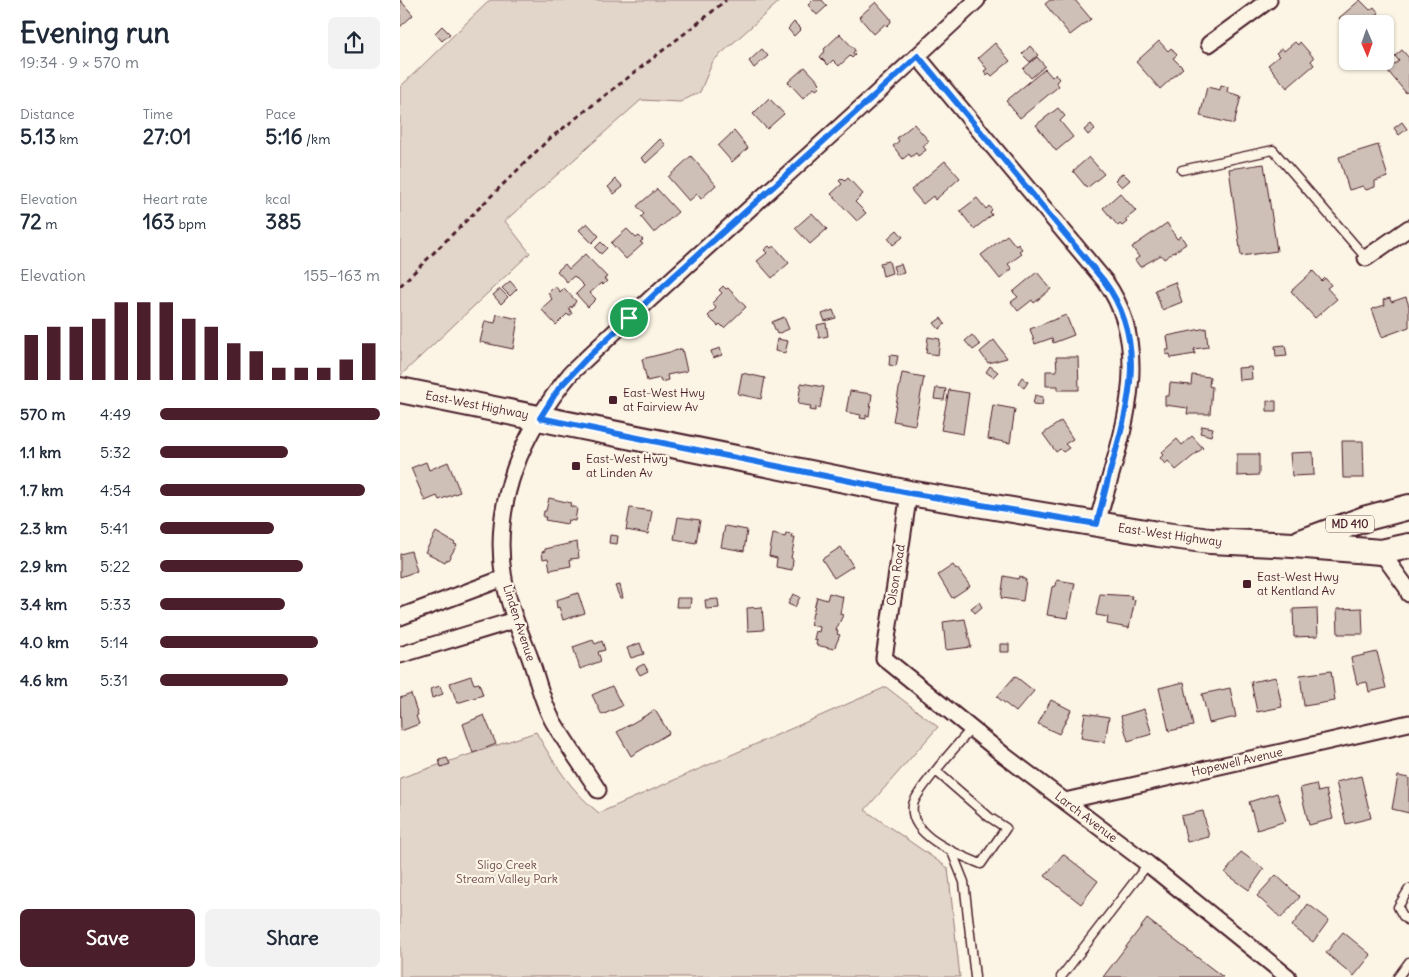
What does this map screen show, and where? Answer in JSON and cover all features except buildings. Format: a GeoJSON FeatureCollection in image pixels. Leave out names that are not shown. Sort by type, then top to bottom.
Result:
{"type":"FeatureCollection","features":[{"type":"Feature","properties":{"kind":"main road","name":"East-West Highway"},"geometry":{"type":"LineString","coordinates":[[400,390],[909,493],[1210,542],[1293,545],[1381,552],[1409,546]]}},
{"type":"Feature","properties":{"kind":"main road","name":"East-West Highway"},"geometry":{"type":"LineString","coordinates":[[1293,545],[1367,518],[1409,507]]}},
{"type":"Feature","properties":{"kind":"street","name":"Linden Avenue"},"geometry":{"type":"LineString","coordinates":[[598,790],[553,721],[515,620],[504,578],[503,528],[510,482],[524,444],[559,388],[587,358],[977,0]]}},
{"type":"Feature","properties":{"kind":"street"},"geometry":{"type":"LineString","coordinates":[[1209,44],[1270,0]]}},
{"type":"Feature","properties":{"kind":"street"},"geometry":{"type":"LineString","coordinates":[[918,56],[1113,292],[1124,316],[1130,342],[1130,390],[1127,413],[1097,524]]}},
{"type":"Feature","properties":{"kind":"street"},"geometry":{"type":"LineString","coordinates":[[1366,258],[1409,228]]}},
{"type":"Feature","properties":{"kind":"street","name":"Olson Road"},"geometry":{"type":"LineString","coordinates":[[884,658],[909,493]]}},
{"type":"Feature","properties":{"kind":"street"},"geometry":{"type":"LineString","coordinates":[[1381,552],[1407,588],[1409,594]]}},
{"type":"Feature","properties":{"kind":"street"},"geometry":{"type":"LineString","coordinates":[[400,617],[504,578]]}},
{"type":"Feature","properties":{"kind":"street"},"geometry":{"type":"LineString","coordinates":[[400,655],[515,620]]}},
{"type":"Feature","properties":{"kind":"street","name":"Larch Avenue"},"geometry":{"type":"LineString","coordinates":[[884,658],[971,729],[1148,864],[1288,977]]}},
{"type":"Feature","properties":{"kind":"street","name":"Hopewell Avenue"},"geometry":{"type":"LineString","coordinates":[[1065,801],[1409,724]]}},
{"type":"Feature","properties":{"kind":"lane"},"geometry":{"type":"LineString","coordinates":[[1182,170],[1273,150],[1366,258]]}},
{"type":"Feature","properties":{"kind":"lane"},"geometry":{"type":"LineString","coordinates":[[936,771],[989,817],[1006,828],[981,864],[952,852],[927,836],[917,824],[912,812],[913,803],[936,771],[971,729]]}},
{"type":"Feature","properties":{"kind":"lane"},"geometry":{"type":"LineString","coordinates":[[952,852],[964,882],[975,977]]}},
{"type":"Feature","properties":{"kind":"lane"},"geometry":{"type":"LineString","coordinates":[[1061,977],[1148,864]]}},
{"type":"Feature","properties":{"kind":"lane"},"geometry":{"type":"LineString","coordinates":[[1409,890],[1398,907],[1403,916],[1409,921]]}},
{"type":"Feature","properties":{"kind":"lane"},"geometry":{"type":"LineString","coordinates":[[1398,977],[1409,962]]}},
{"type":"Feature","properties":{"kind":"path"},"geometry":{"type":"LineString","coordinates":[[400,286],[548,140],[726,0]]}},
{"type":"Feature","properties":{"kind":"green space"},"geometry":{"type":"Polygon","coordinates":[[[490,0],[781,0],[713,61],[700,92],[680,102],[641,100],[505,221],[530,253],[400,376],[400,87],[490,0]]]}},
{"type":"Feature","properties":{"kind":"green space","name":"Sligo Creek Stream Valley Park"},"geometry":{"type":"Polygon","coordinates":[[[886,687],[938,727],[865,810],[948,868],[960,977],[400,977],[400,778],[536,732],[564,776],[580,796],[599,813],[886,687]]]}},
{"type":"Feature","properties":{"kind":"place","name":"East-West Hwy at Fairview Av"},"geometry":{"type":"Point","coordinates":[613,400]}},
{"type":"Feature","properties":{"kind":"place","name":"East-West Hwy at Linden Av"},"geometry":{"type":"Point","coordinates":[576,466]}},
{"type":"Feature","properties":{"kind":"place","name":"East-West Hwy at Kentland Av"},"geometry":{"type":"Point","coordinates":[1247,584]}},
{"type":"Feature","properties":{"kind":"route"},"geometry":{"type":"LineString","coordinates":[[918,56],[1113,292],[1124,316],[1130,342],[1130,390],[1127,413],[1097,524],[909,493],[540,418],[571,373],[629,318],[918,56]]}}]}
